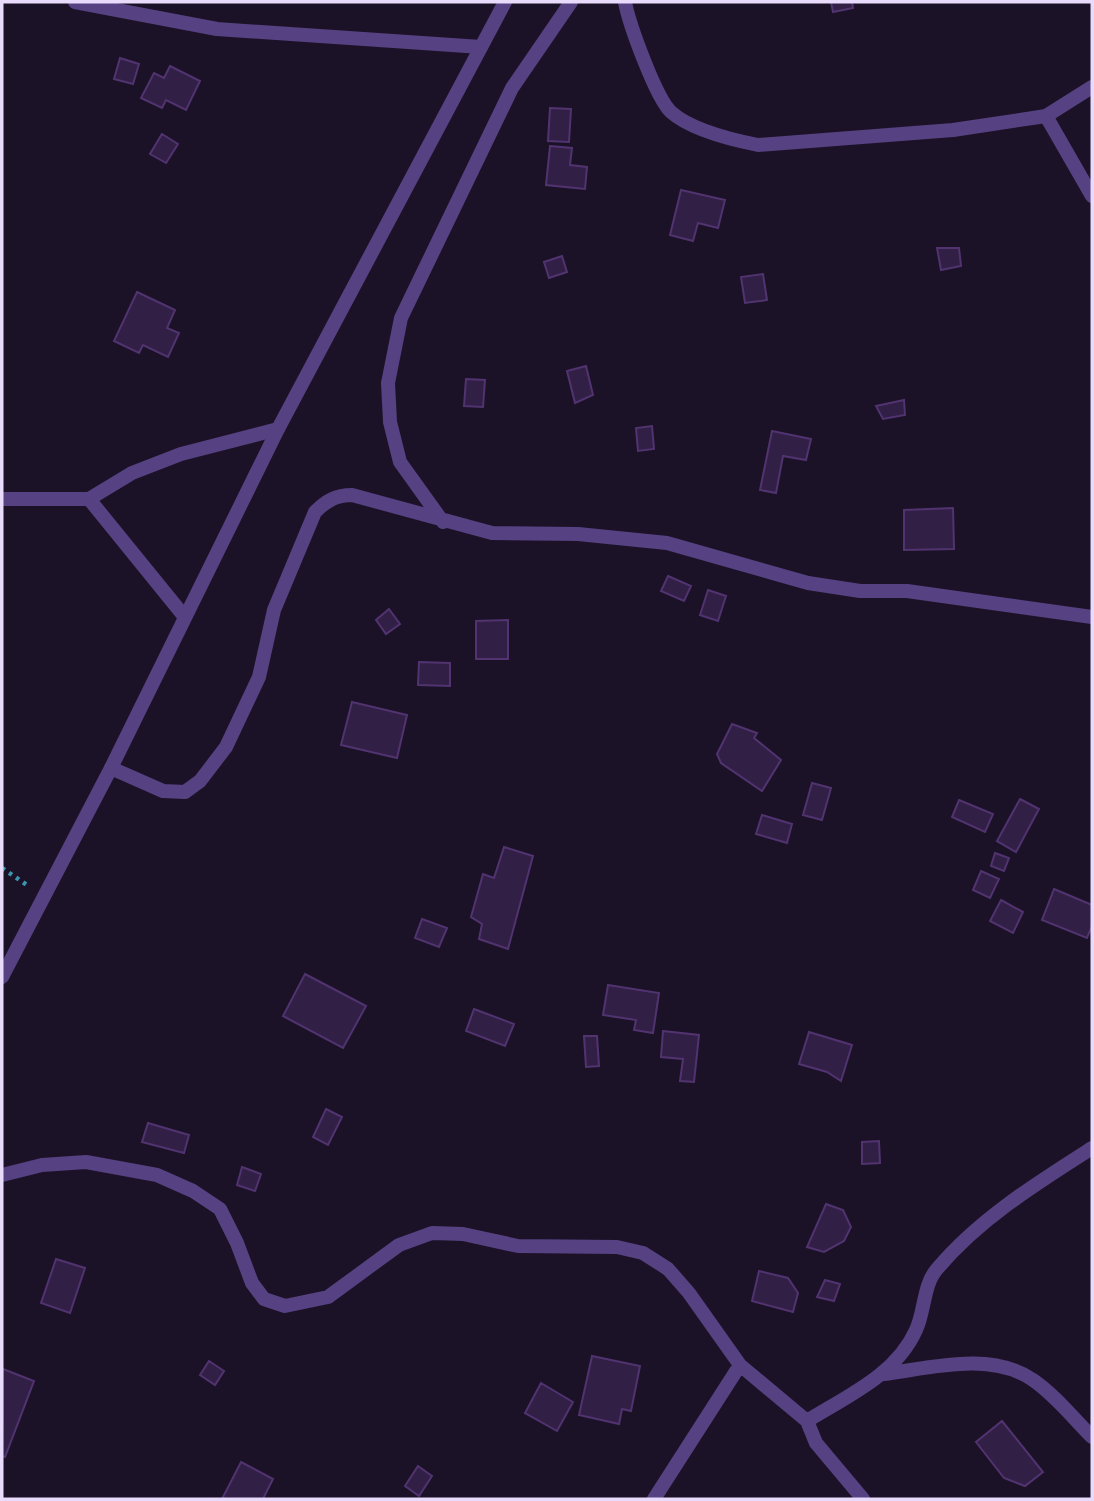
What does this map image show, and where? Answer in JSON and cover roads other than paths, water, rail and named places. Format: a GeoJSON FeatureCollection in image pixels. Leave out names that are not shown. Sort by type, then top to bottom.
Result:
{"type":"FeatureCollection","features":[{"type":"Feature","properties":{"kind":"street"},"geometry":{"type":"LineString","coordinates":[[75,2],[217,29],[481,47]]}},
{"type":"Feature","properties":{"kind":"street"},"geometry":{"type":"LineString","coordinates":[[2,977],[111,768],[278,429],[505,2]]}},
{"type":"Feature","properties":{"kind":"street"},"geometry":{"type":"LineString","coordinates":[[443,522],[400,462],[390,422],[388,383],[401,317],[512,88],[571,2]]}},
{"type":"Feature","properties":{"kind":"street"},"geometry":{"type":"LineString","coordinates":[[625,2],[629,24],[671,112],[729,139],[758,145],[953,130],[1046,117],[1092,87]]}},
{"type":"Feature","properties":{"kind":"street"},"geometry":{"type":"LineString","coordinates":[[1046,117],[1092,196]]}},
{"type":"Feature","properties":{"kind":"street"},"geometry":{"type":"LineString","coordinates":[[2,499],[89,499],[132,473],[181,454],[278,429]]}},
{"type":"Feature","properties":{"kind":"street"},"geometry":{"type":"LineString","coordinates":[[111,768],[163,791],[185,792],[200,781],[226,747],[259,677],[274,610],[315,512],[324,503],[343,495],[352,495],[443,522],[492,533],[578,534],[667,542],[808,583],[860,591],[907,591],[1092,617]]}},
{"type":"Feature","properties":{"kind":"street"},"geometry":{"type":"LineString","coordinates":[[89,499],[184,616]]}},
{"type":"Feature","properties":{"kind":"street"},"geometry":{"type":"LineString","coordinates":[[807,1421],[884,1374],[916,1331],[934,1273],[945,1260],[1012,1200],[1092,1148]]}},
{"type":"Feature","properties":{"kind":"street"},"geometry":{"type":"LineString","coordinates":[[2,1175],[42,1165],[86,1162],[157,1175],[192,1191],[220,1209],[237,1243],[252,1283],[264,1299],[285,1306],[328,1297],[399,1245],[432,1234],[463,1234],[518,1246],[617,1247],[643,1253],[668,1269],[690,1293],[740,1365],[807,1421],[816,1443],[863,1499]]}},
{"type":"Feature","properties":{"kind":"street"},"geometry":{"type":"LineString","coordinates":[[884,1374],[969,1363],[1011,1370],[1033,1380],[1092,1437]]}},
{"type":"Feature","properties":{"kind":"street"},"geometry":{"type":"LineString","coordinates":[[654,1499],[740,1365]]}}]}
